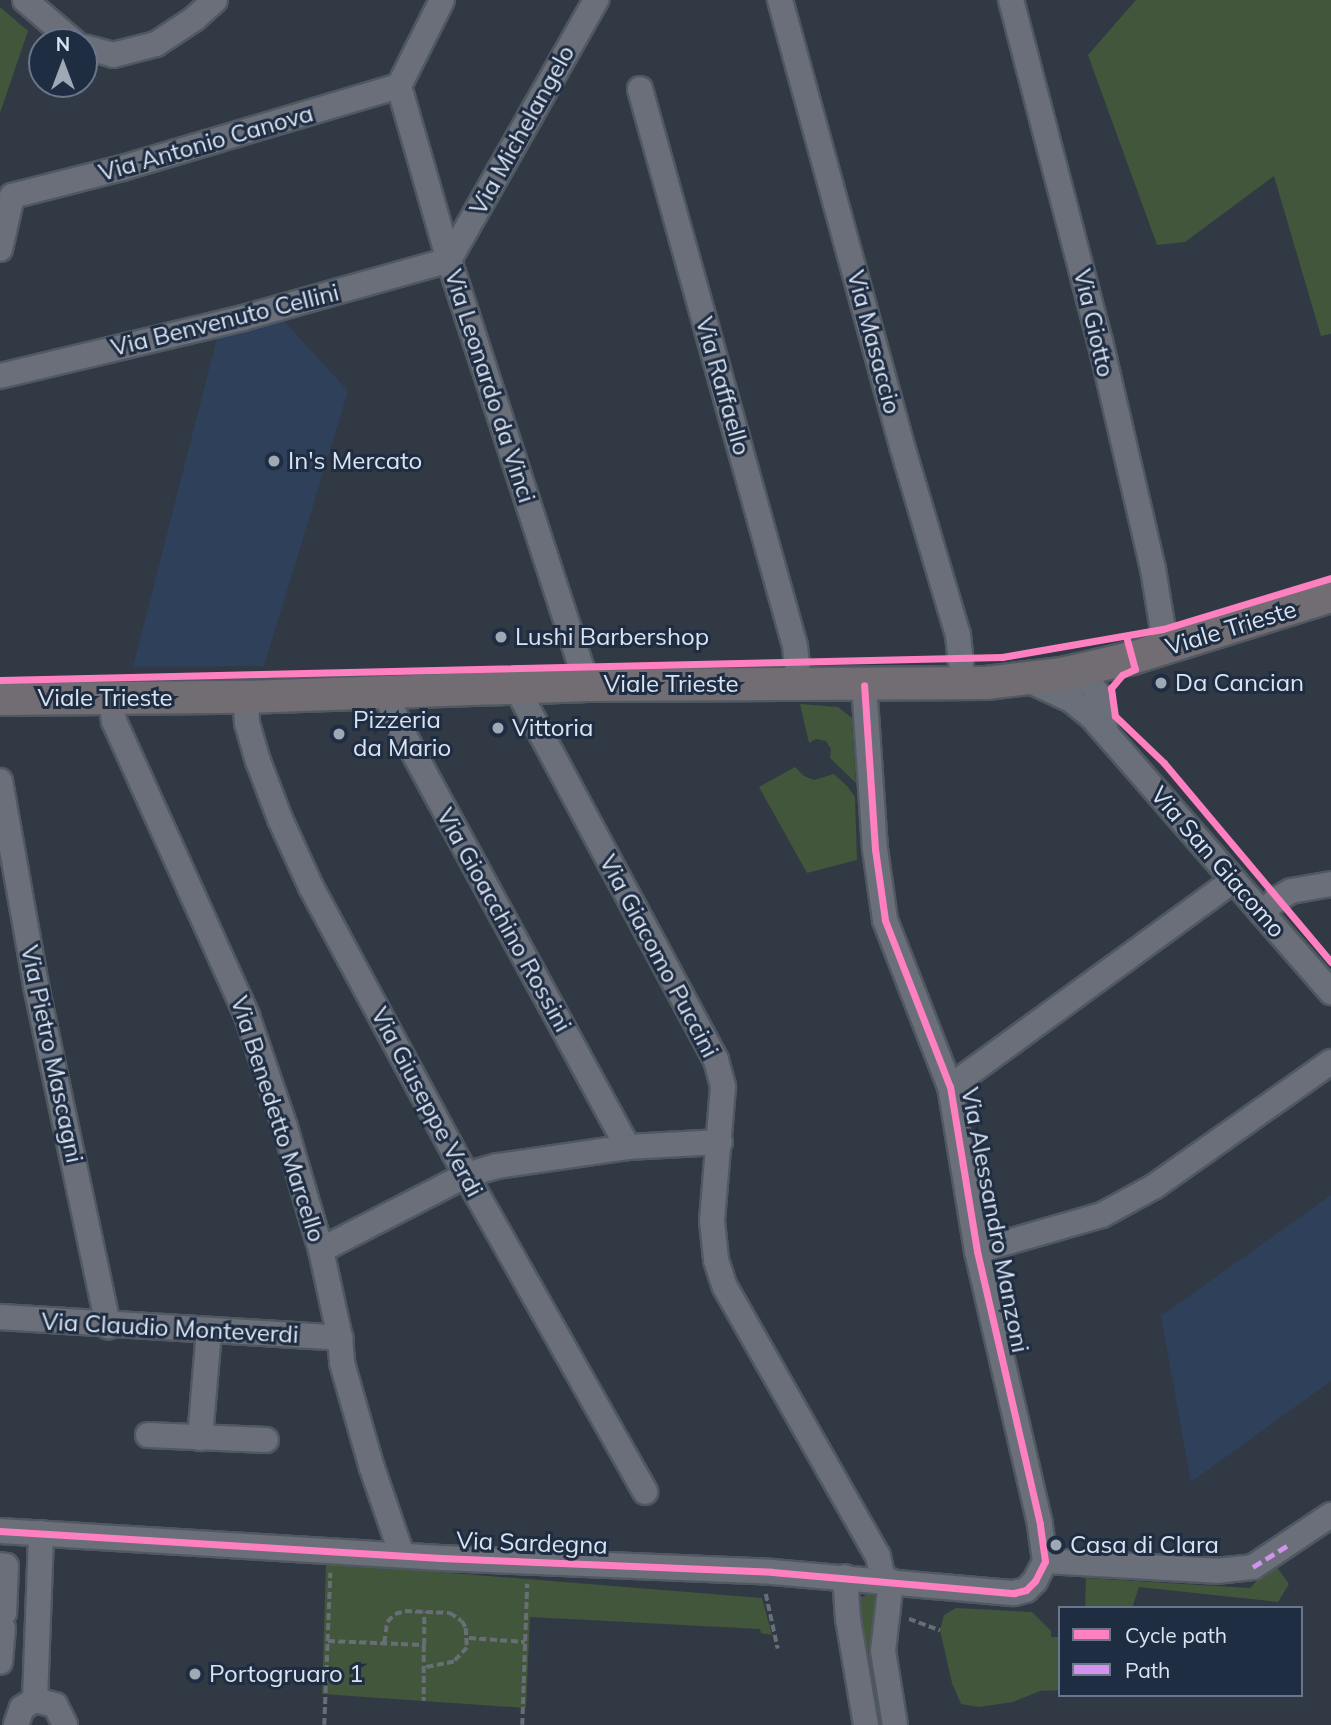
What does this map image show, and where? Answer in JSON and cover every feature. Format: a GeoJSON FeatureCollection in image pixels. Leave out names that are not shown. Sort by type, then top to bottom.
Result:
{"type":"FeatureCollection","features":[{"type":"Feature","properties":{"kind":"main road","name":"Viale Trieste"},"geometry":{"type":"LineString","coordinates":[[0,699],[246,697],[583,685],[964,684],[1026,679],[1066,687],[1132,658],[1331,596]]}},
{"type":"Feature","properties":{"kind":"street"},"geometry":{"type":"LineString","coordinates":[[25,0],[58,28]]}},
{"type":"Feature","properties":{"kind":"street"},"geometry":{"type":"LineString","coordinates":[[98,51],[113,55],[156,44],[194,19],[215,0]]}},
{"type":"Feature","properties":{"kind":"street"},"geometry":{"type":"LineString","coordinates":[[399,86],[442,0]]}},
{"type":"Feature","properties":{"kind":"street","name":"Via Michelangelo"},"geometry":{"type":"LineString","coordinates":[[449,260],[596,0]]}},
{"type":"Feature","properties":{"kind":"street","name":"Via Masaccio"},"geometry":{"type":"LineString","coordinates":[[780,0],[902,446],[958,635],[964,684]]}},
{"type":"Feature","properties":{"kind":"street","name":"Via Giotto"},"geometry":{"type":"LineString","coordinates":[[1011,0],[1100,341],[1153,569],[1166,648]]}},
{"type":"Feature","properties":{"kind":"street","name":"Via Antonio Canova"},"geometry":{"type":"LineString","coordinates":[[0,249],[12,196],[122,168],[399,86]]}},
{"type":"Feature","properties":{"kind":"street","name":"Via Leonardo da Vinci"},"geometry":{"type":"LineString","coordinates":[[399,86],[449,260],[581,667],[583,685]]}},
{"type":"Feature","properties":{"kind":"street","name":"Via Raffaello"},"geometry":{"type":"LineString","coordinates":[[639,89],[795,646],[799,684]]}},
{"type":"Feature","properties":{"kind":"street","name":"Via Benvenuto Cellini"},"geometry":{"type":"LineString","coordinates":[[0,376],[243,318],[449,260]]}},
{"type":"Feature","properties":{"kind":"street"},"geometry":{"type":"LineString","coordinates":[[1066,687],[1083,678],[1098,694],[1112,673],[1132,658]]}},
{"type":"Feature","properties":{"kind":"street","name":"Via Alessandro Manzoni"},"geometry":{"type":"LineString","coordinates":[[864,685],[875,849],[885,920],[950,1087],[977,1251],[1040,1524],[1045,1561]]}},
{"type":"Feature","properties":{"kind":"street","name":"Via Giacomo Puccini"},"geometry":{"type":"LineString","coordinates":[[516,687],[716,1060],[723,1087],[712,1220],[716,1260],[726,1287],[878,1556],[887,1581]]}},
{"type":"Feature","properties":{"kind":"street","name":"Via San Giacomo"},"geometry":{"type":"LineString","coordinates":[[1066,687],[1331,992]]}},
{"type":"Feature","properties":{"kind":"street","name":"Via Gioacchino Rossini"},"geometry":{"type":"LineString","coordinates":[[384,691],[404,735],[628,1147]]}},
{"type":"Feature","properties":{"kind":"street","name":"Via San Giacomo"},"geometry":{"type":"LineString","coordinates":[[1098,694],[1106,732]]}},
{"type":"Feature","properties":{"kind":"street","name":"Via Giuseppe Verdi"},"geometry":{"type":"LineString","coordinates":[[246,697],[247,723],[258,761],[305,875],[466,1175],[645,1492]]}},
{"type":"Feature","properties":{"kind":"street","name":"Via Benedetto Marcello"},"geometry":{"type":"LineString","coordinates":[[111,698],[114,721],[247,1016],[285,1128],[321,1250],[340,1338],[344,1373],[402,1555]]}},
{"type":"Feature","properties":{"kind":"street","name":"Via Pietro Mascagni"},"geometry":{"type":"LineString","coordinates":[[0,781],[36,986],[108,1326]]}},
{"type":"Feature","properties":{"kind":"street"},"geometry":{"type":"LineString","coordinates":[[950,1087],[1233,881]]}},
{"type":"Feature","properties":{"kind":"street"},"geometry":{"type":"LineString","coordinates":[[1262,913],[1276,900],[1292,891],[1331,884]]}},
{"type":"Feature","properties":{"kind":"street"},"geometry":{"type":"LineString","coordinates":[[977,1251],[1102,1215],[1155,1186],[1331,1062]]}},
{"type":"Feature","properties":{"kind":"street"},"geometry":{"type":"LineString","coordinates":[[321,1250],[466,1175],[519,1161],[628,1147],[720,1142]]}},
{"type":"Feature","properties":{"kind":"street","name":"Via Claudio Monteverdi"},"geometry":{"type":"LineString","coordinates":[[0,1317],[108,1326],[340,1338]]}},
{"type":"Feature","properties":{"kind":"street"},"geometry":{"type":"LineString","coordinates":[[200,1438],[209,1330]]}},
{"type":"Feature","properties":{"kind":"street"},"geometry":{"type":"LineString","coordinates":[[148,1435],[266,1440]]}},
{"type":"Feature","properties":{"kind":"street"},"geometry":{"type":"LineString","coordinates":[[1045,1561],[1216,1571],[1253,1567],[1331,1515]]}},
{"type":"Feature","properties":{"kind":"street","name":"Via Sardegna"},"geometry":{"type":"LineString","coordinates":[[0,1531],[402,1555],[845,1577],[1014,1593],[1026,1590],[1035,1581],[1045,1561]]}},
{"type":"Feature","properties":{"kind":"street"},"geometry":{"type":"LineString","coordinates":[[35,1700],[41,1533]]}},
{"type":"Feature","properties":{"kind":"street"},"geometry":{"type":"LineString","coordinates":[[0,1565],[6,1566],[0,1662]]}},
{"type":"Feature","properties":{"kind":"street"},"geometry":{"type":"LineString","coordinates":[[845,1577],[848,1619],[866,1725]]}},
{"type":"Feature","properties":{"kind":"street"},"geometry":{"type":"LineString","coordinates":[[887,1581],[883,1651],[895,1725]]}},
{"type":"Feature","properties":{"kind":"street"},"geometry":{"type":"LineString","coordinates":[[16,1725],[22,1708],[35,1700],[55,1705],[61,1710],[65,1725]]}},
{"type":"Feature","properties":{"kind":"path"},"geometry":{"type":"LineString","coordinates":[[324,1725],[331,1551]]}},
{"type":"Feature","properties":{"kind":"path"},"geometry":{"type":"LineString","coordinates":[[522,1725],[527,1579]]}},
{"type":"Feature","properties":{"kind":"path"},"geometry":{"type":"LineString","coordinates":[[765,1592],[778,1649]]}},
{"type":"Feature","properties":{"kind":"path"},"geometry":{"type":"LineString","coordinates":[[384,1643],[390,1617],[405,1611],[450,1613],[462,1621],[469,1638],[464,1652],[454,1662],[424,1668]]}},
{"type":"Feature","properties":{"kind":"path"},"geometry":{"type":"LineString","coordinates":[[424,1612],[424,1701]]}},
{"type":"Feature","properties":{"kind":"path"},"geometry":{"type":"LineString","coordinates":[[469,1638],[525,1642]]}},
{"type":"Feature","properties":{"kind":"path"},"geometry":{"type":"LineString","coordinates":[[328,1641],[424,1645]]}},
{"type":"Feature","properties":{"kind":"shaded area"},"geometry":{"type":"Polygon","coordinates":[[[282,319],[348,391],[264,666],[133,667],[217,338],[282,319]]]}},
{"type":"Feature","properties":{"kind":"shaded area"},"geometry":{"type":"Polygon","coordinates":[[[1331,1195],[1331,1381],[1191,1482],[1161,1316],[1331,1195]]]}},
{"type":"Feature","properties":{"kind":"green space"},"geometry":{"type":"Polygon","coordinates":[[[1136,0],[1331,0],[1331,334],[1321,336],[1274,176],[1185,242],[1157,245],[1088,55],[1136,0]]]}},
{"type":"Feature","properties":{"kind":"green space"},"geometry":{"type":"Polygon","coordinates":[[[0,7],[28,31],[0,113],[0,7]]]}},
{"type":"Feature","properties":{"kind":"green space"},"geometry":{"type":"Polygon","coordinates":[[[800,704],[838,707],[852,718],[856,783],[830,758],[831,749],[826,741],[816,739],[809,743],[800,704]]]}},
{"type":"Feature","properties":{"kind":"green space"},"geometry":{"type":"Polygon","coordinates":[[[795,767],[804,776],[814,780],[834,774],[855,797],[857,860],[807,873],[759,787],[795,767]]]}},
{"type":"Feature","properties":{"kind":"green space"},"geometry":{"type":"Polygon","coordinates":[[[326,1563],[762,1598],[772,1635],[761,1633],[760,1629],[530,1617],[526,1708],[322,1694],[326,1563]]]}},
{"type":"Feature","properties":{"kind":"green space"},"geometry":{"type":"Polygon","coordinates":[[[1274,1563],[1289,1584],[1278,1602],[1139,1587],[1133,1606],[1085,1606],[1086,1578],[1250,1588],[1274,1563]]]}},
{"type":"Feature","properties":{"kind":"green space"},"geometry":{"type":"Polygon","coordinates":[[[873,1592],[878,1603],[871,1642],[883,1725],[875,1725],[858,1627],[859,1598],[873,1592]]]}},
{"type":"Feature","properties":{"kind":"green space"},"geometry":{"type":"Polygon","coordinates":[[[956,1608],[1032,1612],[1051,1631],[1051,1637],[1058,1637],[1058,1690],[1040,1691],[1013,1702],[979,1707],[961,1704],[952,1683],[940,1630],[944,1615],[956,1608]]]}},
{"type":"Feature","properties":{"kind":"marked path"},"geometry":{"type":"LineString","coordinates":[[1253,1567],[1290,1544]]}},
{"type":"Feature","properties":{"kind":"cycle path"},"geometry":{"type":"LineString","coordinates":[[0,680],[1002,657],[1163,629],[1331,578]]}},
{"type":"Feature","properties":{"kind":"cycle path"},"geometry":{"type":"LineString","coordinates":[[1126,636],[1135,669],[1122,675],[1111,688],[1115,716],[1164,763],[1331,962]]}},
{"type":"Feature","properties":{"kind":"cycle path"},"geometry":{"type":"LineString","coordinates":[[0,1531],[441,1558],[772,1572],[1014,1593],[1026,1590],[1035,1581],[1045,1561],[1040,1524],[977,1251],[950,1087],[885,920],[875,849],[864,685]]}},
{"type":"Feature","properties":{"kind":"place","name":"In's Mercato"},"geometry":{"type":"Point","coordinates":[274,461]}},
{"type":"Feature","properties":{"kind":"place","name":"Lushi Barbershop"},"geometry":{"type":"Point","coordinates":[501,637]}},
{"type":"Feature","properties":{"kind":"place","name":"Da Cancian"},"geometry":{"type":"Point","coordinates":[1161,683]}},
{"type":"Feature","properties":{"kind":"place","name":"Vittoria"},"geometry":{"type":"Point","coordinates":[498,728]}},
{"type":"Feature","properties":{"kind":"place","name":"Pizzeria da Mario"},"geometry":{"type":"Point","coordinates":[339,734]}},
{"type":"Feature","properties":{"kind":"place","name":"Casa di Clara"},"geometry":{"type":"Point","coordinates":[1056,1545]}},
{"type":"Feature","properties":{"kind":"place","name":"Portogruaro 1"},"geometry":{"type":"Point","coordinates":[195,1674]}}]}
